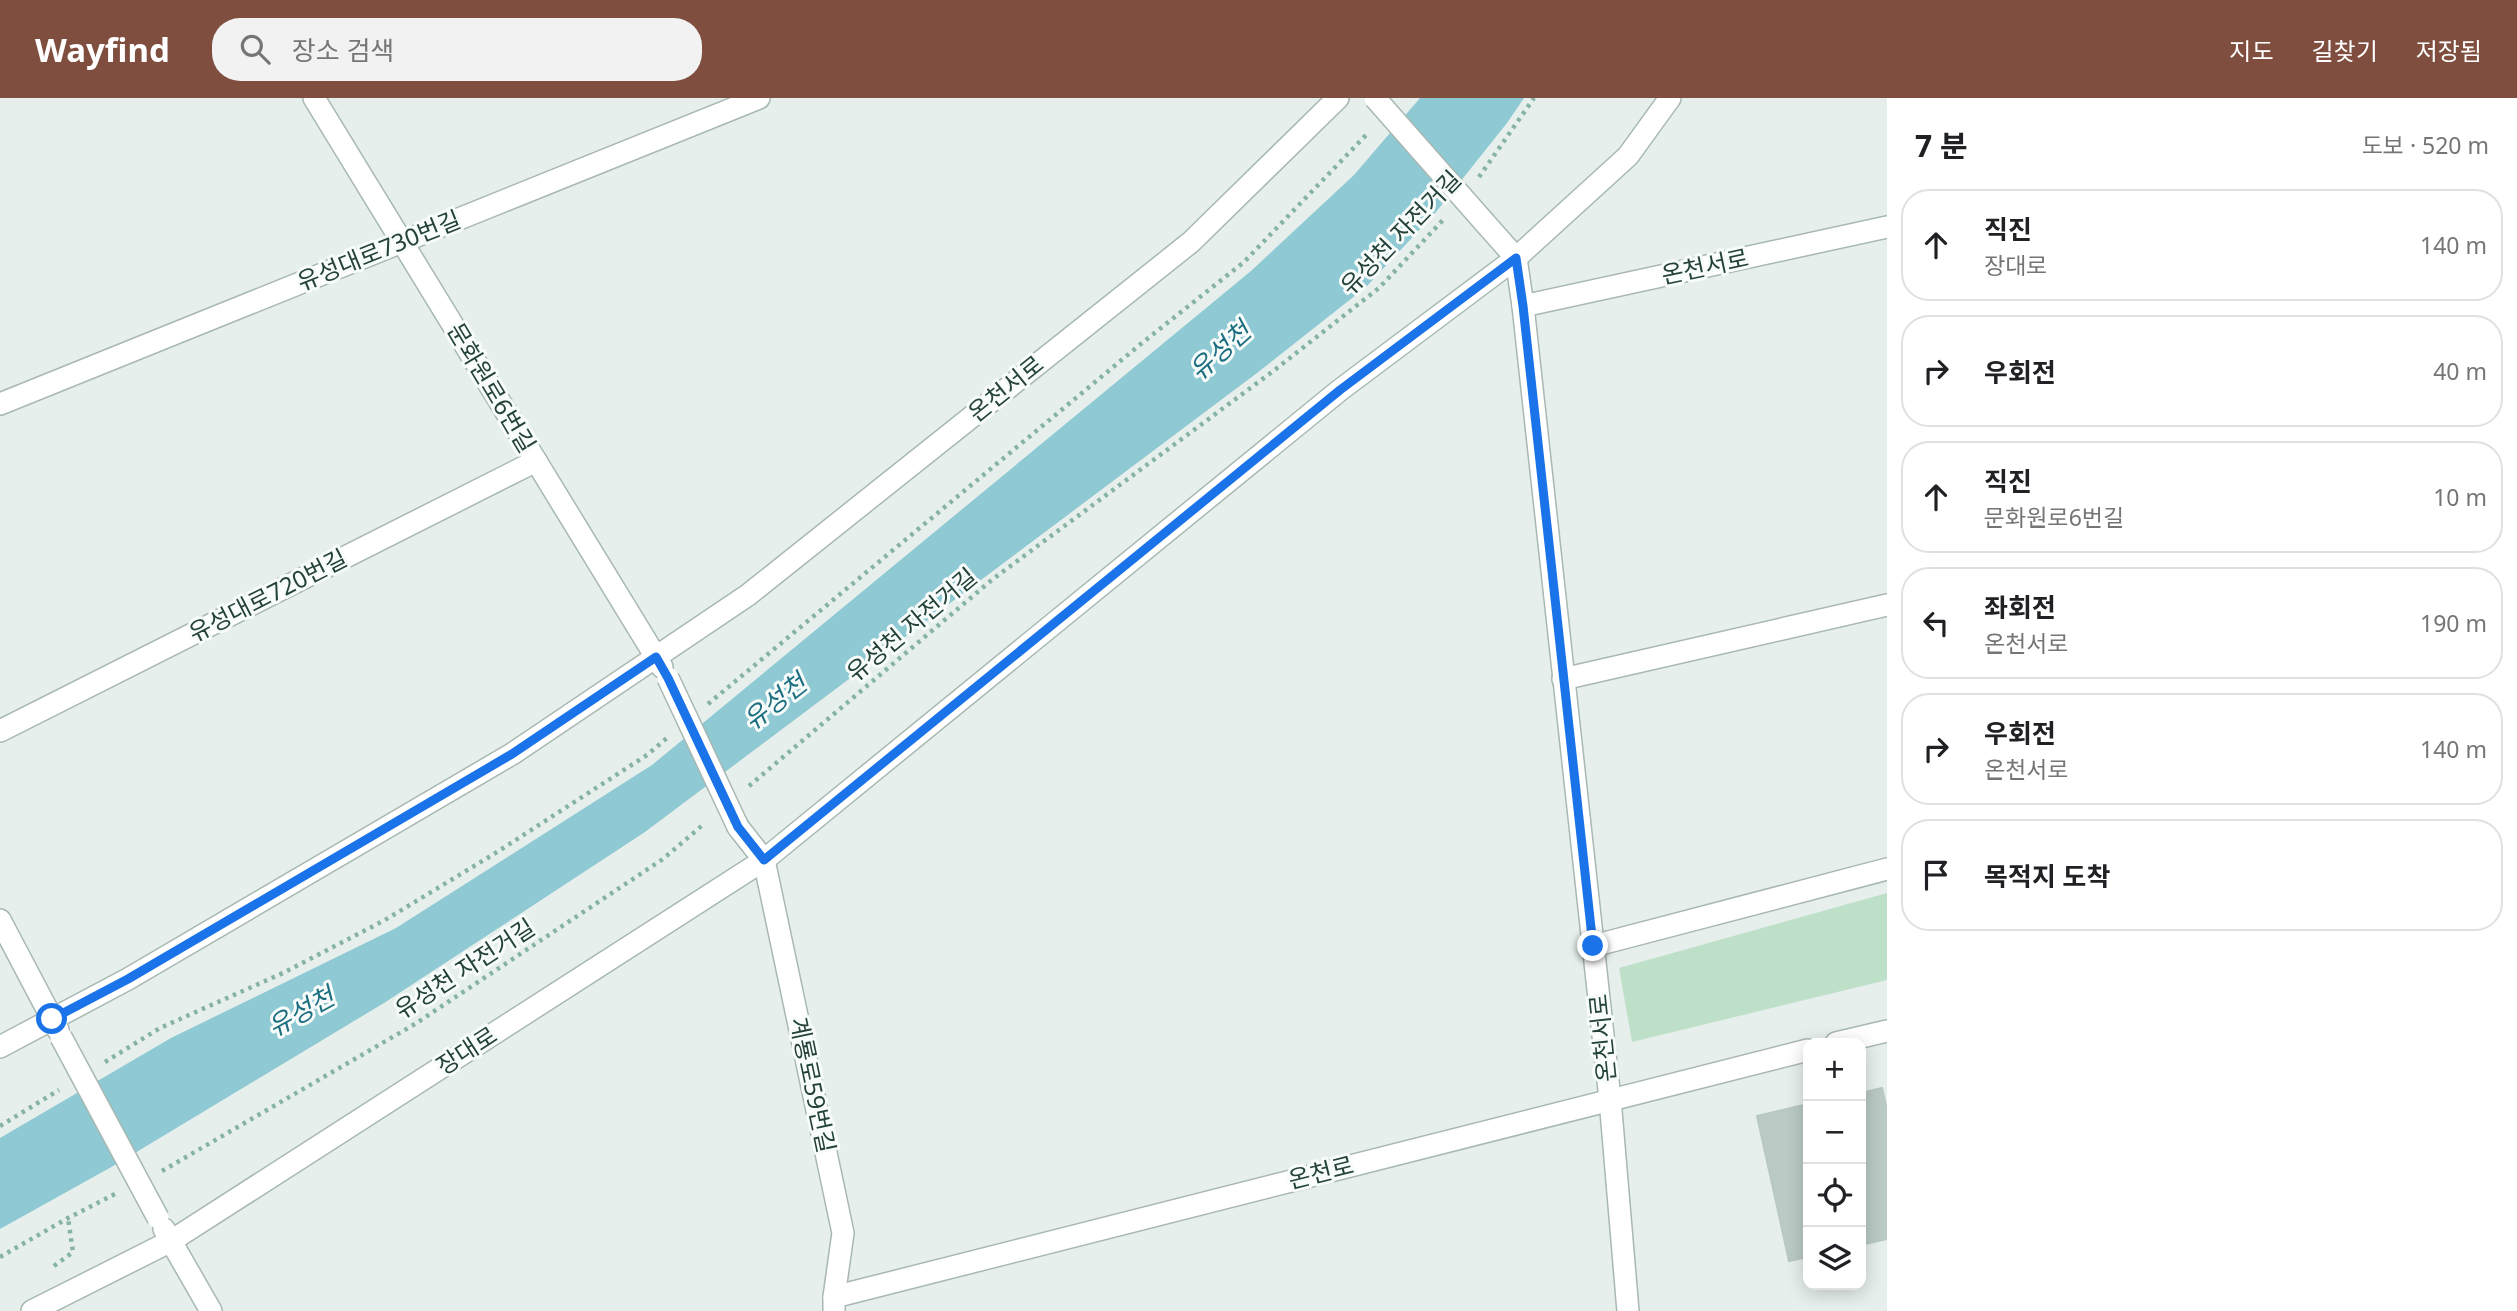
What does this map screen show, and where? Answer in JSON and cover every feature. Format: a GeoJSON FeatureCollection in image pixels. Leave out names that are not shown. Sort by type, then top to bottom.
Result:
{"type":"FeatureCollection","features":[{"type":"Feature","properties":{"kind":"street","name":"문화원로6번길"},"geometry":{"type":"LineString","coordinates":[[314,98],[656,657],[738,827],[764,860]]}},
{"type":"Feature","properties":{"kind":"street","name":"유성대로730번길"},"geometry":{"type":"LineString","coordinates":[[0,404],[759,98]]}},
{"type":"Feature","properties":{"kind":"street","name":"온천서로"},"geometry":{"type":"LineString","coordinates":[[656,657],[748,595],[1191,242],[1338,98]]}},
{"type":"Feature","properties":{"kind":"street"},"geometry":{"type":"LineString","coordinates":[[1375,98],[1516,258]]}},
{"type":"Feature","properties":{"kind":"street"},"geometry":{"type":"LineString","coordinates":[[764,860],[1340,390],[1516,258],[1628,156],[1670,98]]}},
{"type":"Feature","properties":{"kind":"street","name":"온천서로"},"geometry":{"type":"LineString","coordinates":[[1523,306],[1887,227]]}},
{"type":"Feature","properties":{"kind":"street","name":"온천서로"},"geometry":{"type":"LineString","coordinates":[[1516,258],[1610,1099],[1628,1311]]}},
{"type":"Feature","properties":{"kind":"street","name":"유성대로720번길"},"geometry":{"type":"LineString","coordinates":[[0,731],[536,461]]}},
{"type":"Feature","properties":{"kind":"street"},"geometry":{"type":"LineString","coordinates":[[1563,678],[1887,605]]}},
{"type":"Feature","properties":{"kind":"street"},"geometry":{"type":"LineString","coordinates":[[0,1047],[57,1028],[128,979],[512,754],[656,657]]}},
{"type":"Feature","properties":{"kind":"street","name":"장대로"},"geometry":{"type":"LineString","coordinates":[[32,1311],[171,1241],[764,860]]}},
{"type":"Feature","properties":{"kind":"street","name":"계룡로59번길"},"geometry":{"type":"LineString","coordinates":[[764,860],[844,1233],[834,1304]]}},
{"type":"Feature","properties":{"kind":"street"},"geometry":{"type":"LineString","coordinates":[[1593,946],[1887,869]]}},
{"type":"Feature","properties":{"kind":"street"},"geometry":{"type":"LineString","coordinates":[[0,920],[211,1311]]}},
{"type":"Feature","properties":{"kind":"street"},"geometry":{"type":"LineString","coordinates":[[1857,1038],[1887,1031]]}},
{"type":"Feature","properties":{"kind":"street","name":"온천로"},"geometry":{"type":"LineString","coordinates":[[834,1304],[1610,1099],[1803,1051]]}},
{"type":"Feature","properties":{"kind":"path","name":"유성천 자전거길"},"geometry":{"type":"LineString","coordinates":[[1476,180],[1534,98]]}},
{"type":"Feature","properties":{"kind":"path"},"geometry":{"type":"LineString","coordinates":[[699,711],[1142,343],[1244,262],[1373,128]]}},
{"type":"Feature","properties":{"kind":"path","name":"유성천 자전거길"},"geometry":{"type":"LineString","coordinates":[[748,786],[993,579],[1272,372],[1379,288],[1452,210]]}},
{"type":"Feature","properties":{"kind":"path"},"geometry":{"type":"LineString","coordinates":[[101,1064],[160,1028],[283,973],[385,920],[494,854],[647,755],[668,737]]}},
{"type":"Feature","properties":{"kind":"path","name":"유성천 자전거길"},"geometry":{"type":"LineString","coordinates":[[160,1172],[415,1024],[663,859],[705,822]]}},
{"type":"Feature","properties":{"kind":"path"},"geometry":{"type":"LineString","coordinates":[[0,1126],[66,1086]]}},
{"type":"Feature","properties":{"kind":"path"},"geometry":{"type":"LineString","coordinates":[[0,1257],[125,1189]]}},
{"type":"Feature","properties":{"kind":"green space"},"geometry":{"type":"Polygon","coordinates":[[[1887,893],[1887,980],[1632,1042],[1619,968],[1887,893]]]}},
{"type":"Feature","properties":{"kind":"water","name":"유성천"},"geometry":{"type":"Polygon","coordinates":[[[1420,98],[1524,98],[1436,212],[1366,287],[1257,373],[645,832],[384,1003],[115,1165],[0,1229],[0,1138],[171,1038],[396,928],[652,765],[1251,271],[1354,175],[1420,98]]]}},
{"type":"Feature","properties":{"kind":"building"},"geometry":{"type":"Polygon","coordinates":[[[1882,1088],[1887,1110],[1887,1239],[1866,1244],[1866,1101],[1866,1092],[1882,1088]]]}},
{"type":"Feature","properties":{"kind":"building"},"geometry":{"type":"Polygon","coordinates":[[[1803,1105],[1803,1258],[1789,1261],[1757,1116],[1803,1105]]]}},
{"type":"Feature","properties":{"kind":"route"},"geometry":{"type":"LineString","coordinates":[[52,1019],[128,979],[512,754],[656,657],[738,827],[764,860],[1340,390],[1516,258],[1593,946]]}}]}
